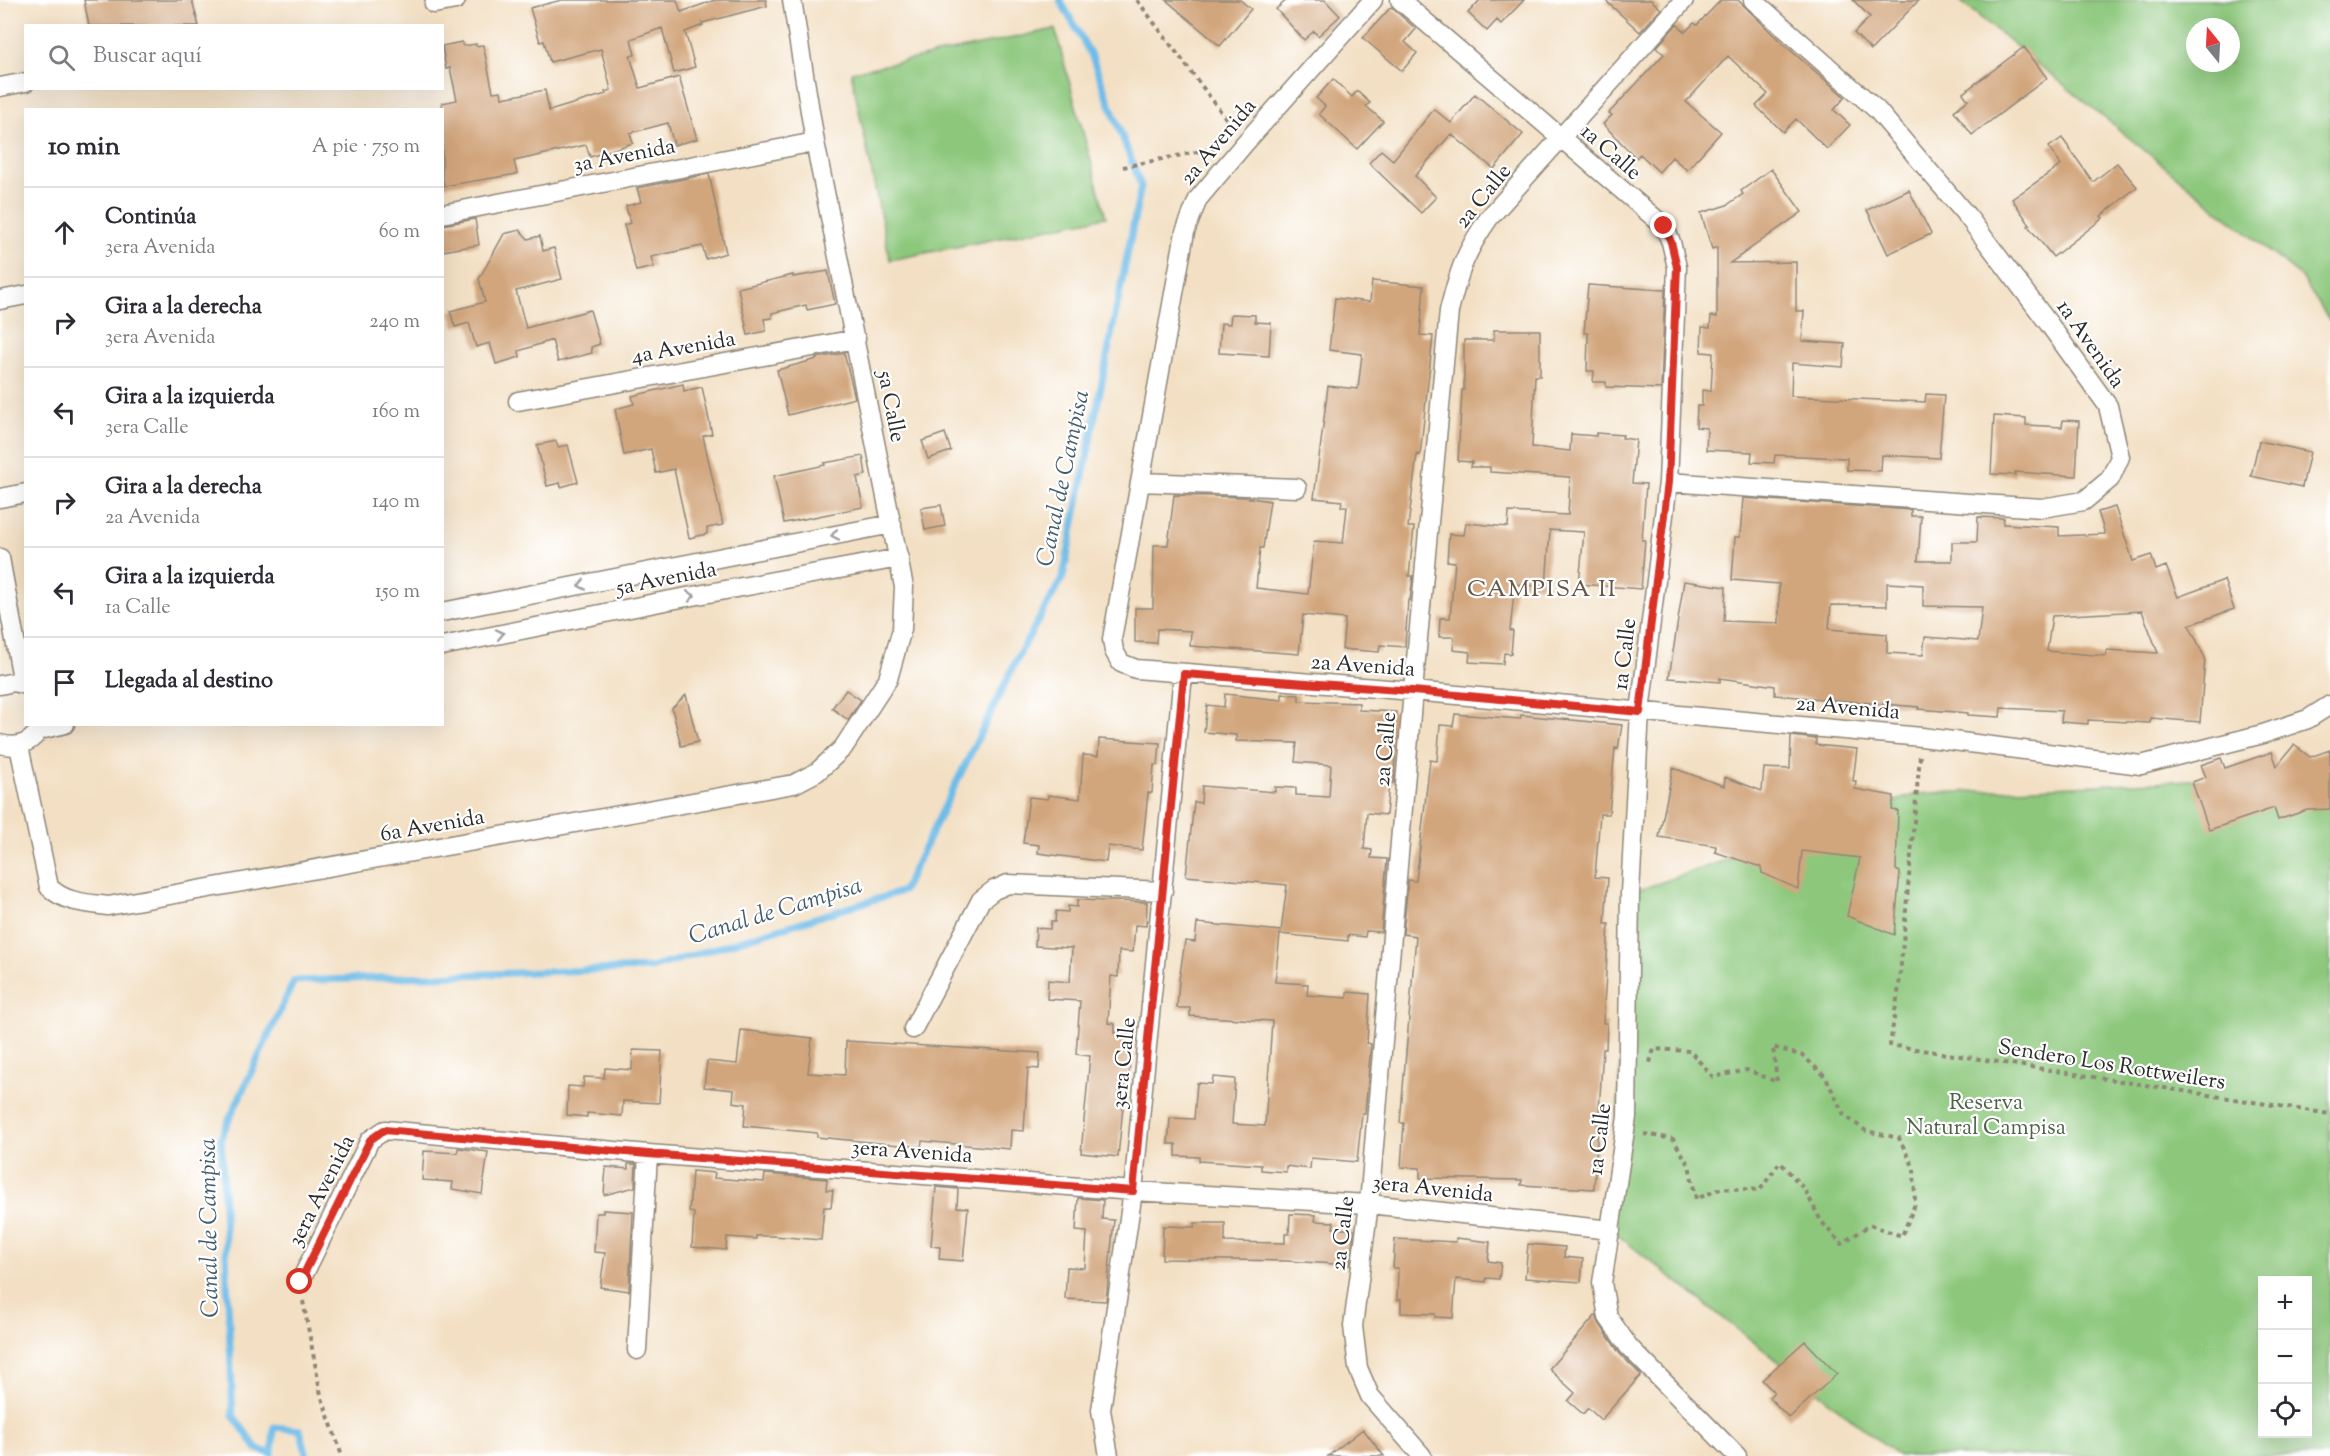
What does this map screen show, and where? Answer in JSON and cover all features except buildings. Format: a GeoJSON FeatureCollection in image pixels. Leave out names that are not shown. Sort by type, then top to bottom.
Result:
{"type":"FeatureCollection","features":[{"type":"Feature","properties":{"kind":"street"},"geometry":{"type":"LineString","coordinates":[[434,4],[456,0]]}},
{"type":"Feature","properties":{"kind":"street","name":"5a Calle"},"geometry":{"type":"LineString","coordinates":[[792,0],[816,142],[904,587],[902,629],[888,679],[843,748],[817,772],[794,784]]}},
{"type":"Feature","properties":{"kind":"street","name":"2a Avenida"},"geometry":{"type":"LineString","coordinates":[[1373,0],[1245,142],[1198,199],[1185,232],[1112,639],[1114,651],[1121,663],[1136,669],[1184,674],[1413,691],[1922,737],[2141,765],[2263,734],[2308,719],[2330,705]]}},
{"type":"Feature","properties":{"kind":"street","name":"1a Calle"},"geometry":{"type":"LineString","coordinates":[[1400,0],[1664,226],[1671,242],[1677,267],[1668,482],[1640,712],[1630,893],[1627,1116],[1602,1283],[1608,1317],[1629,1347],[1737,1456]]}},
{"type":"Feature","properties":{"kind":"street","name":"2a Calle"},"geometry":{"type":"LineString","coordinates":[[1422,1456],[1370,1396],[1358,1368],[1353,1326],[1369,1204],[1413,691],[1449,311],[1459,269],[1472,242],[1489,218],[1684,0]]}},
{"type":"Feature","properties":{"kind":"street","name":"1a Avenida"},"geometry":{"type":"LineString","coordinates":[[1668,482],[2042,508],[2084,501],[2110,479],[2120,457],[2108,406],[1968,217],[1877,110],[1753,0]]}},
{"type":"Feature","properties":{"kind":"street"},"geometry":{"type":"LineString","coordinates":[[0,87],[24,82]]}},
{"type":"Feature","properties":{"kind":"street","name":"3a Avenida"},"geometry":{"type":"LineString","coordinates":[[444,214],[816,142]]}},
{"type":"Feature","properties":{"kind":"street"},"geometry":{"type":"LineString","coordinates":[[0,300],[24,295]]}},
{"type":"Feature","properties":{"kind":"street","name":"4a Avenida"},"geometry":{"type":"LineString","coordinates":[[518,401],[856,339]]}},
{"type":"Feature","properties":{"kind":"street"},"geometry":{"type":"LineString","coordinates":[[1140,482],[1297,488]]}},
{"type":"Feature","properties":{"kind":"street"},"geometry":{"type":"LineString","coordinates":[[0,498],[24,493]]}},
{"type":"Feature","properties":{"kind":"street","name":"5a Avenida"},"geometry":{"type":"LineString","coordinates":[[444,612],[892,524]]}},
{"type":"Feature","properties":{"kind":"street"},"geometry":{"type":"LineString","coordinates":[[0,558],[24,680]]}},
{"type":"Feature","properties":{"kind":"street","name":"5a Avenida"},"geometry":{"type":"LineString","coordinates":[[444,646],[660,602],[899,558]]}},
{"type":"Feature","properties":{"kind":"street"},"geometry":{"type":"LineString","coordinates":[[653,571],[660,602]]}},
{"type":"Feature","properties":{"kind":"street","name":"3era Calle"},"geometry":{"type":"LineString","coordinates":[[1109,1456],[1101,1410],[1133,1191],[1184,674]]}},
{"type":"Feature","properties":{"kind":"street"},"geometry":{"type":"LineString","coordinates":[[0,685],[14,682],[24,685]]}},
{"type":"Feature","properties":{"kind":"street"},"geometry":{"type":"LineString","coordinates":[[0,744],[19,746],[27,742],[41,727]]}},
{"type":"Feature","properties":{"kind":"street","name":"6a Avenida"},"geometry":{"type":"LineString","coordinates":[[19,746],[49,887],[58,897],[108,906],[794,784]]}},
{"type":"Feature","properties":{"kind":"street"},"geometry":{"type":"LineString","coordinates":[[913,1029],[981,900],[994,890],[1008,884],[1163,891]]}},
{"type":"Feature","properties":{"kind":"street","name":"3era Avenida"},"geometry":{"type":"LineString","coordinates":[[300,1282],[370,1140],[384,1130],[648,1154],[1133,1191],[1369,1204],[1611,1230]]}},
{"type":"Feature","properties":{"kind":"street"},"geometry":{"type":"LineString","coordinates":[[637,1350],[648,1154]]}},
{"type":"Feature","properties":{"kind":"path"},"geometry":{"type":"LineString","coordinates":[[1137,0],[1245,142]]}},
{"type":"Feature","properties":{"kind":"path"},"geometry":{"type":"LineString","coordinates":[[1123,167],[1221,147]]}},
{"type":"Feature","properties":{"kind":"path","name":"Sendero Los Rottweilers"},"geometry":{"type":"LineString","coordinates":[[1922,737],[1899,986],[1890,1045],[2330,1114]]}},
{"type":"Feature","properties":{"kind":"path"},"geometry":{"type":"LineString","coordinates":[[1624,1130],[1673,1139],[1689,1165],[1696,1199],[1722,1188],[1760,1190],[1780,1162],[1805,1190],[1821,1221],[1840,1244],[1870,1225],[1902,1236],[1915,1204],[1914,1167],[1899,1138],[1866,1131],[1844,1115],[1825,1076],[1803,1056],[1773,1047],[1777,1082],[1747,1070],[1713,1077],[1690,1052],[1654,1049],[1646,1076]]}},
{"type":"Feature","properties":{"kind":"path"},"geometry":{"type":"LineString","coordinates":[[300,1282],[321,1395],[342,1456]]}},
{"type":"Feature","properties":{"kind":"green space"},"geometry":{"type":"Polygon","coordinates":[[[1959,0],[2330,0],[2330,321],[2301,277],[1959,0]]]}},
{"type":"Feature","properties":{"kind":"green space"},"geometry":{"type":"Polygon","coordinates":[[[1055,29],[1106,217],[890,260],[851,72],[1055,29]]]}},
{"type":"Feature","properties":{"kind":"green space","name":"Reserva Natural Campisa"},"geometry":{"type":"Polygon","coordinates":[[[2330,773],[2330,1456],[1899,1456],[1611,1230],[1630,893],[1916,794],[2330,773]]]}},
{"type":"Feature","properties":{"kind":"waterway","name":"Canal de Campisa"},"geometry":{"type":"LineString","coordinates":[[307,1456],[300,1430],[274,1427],[272,1454],[257,1449],[233,1415],[221,1137],[294,981],[651,968],[903,891],[1022,649],[1063,577],[1141,186],[1092,57],[1060,0]]}},
{"type":"Feature","properties":{"kind":"district","name":"CAMPISA II"},"geometry":{"type":"Point","coordinates":[1542,588]}},
{"type":"Feature","properties":{"kind":"route"},"geometry":{"type":"LineString","coordinates":[[300,1282],[370,1140],[384,1130],[648,1154],[1133,1191],[1184,674],[1413,691],[1640,712],[1668,482],[1677,267],[1671,242],[1664,226]]}}]}
